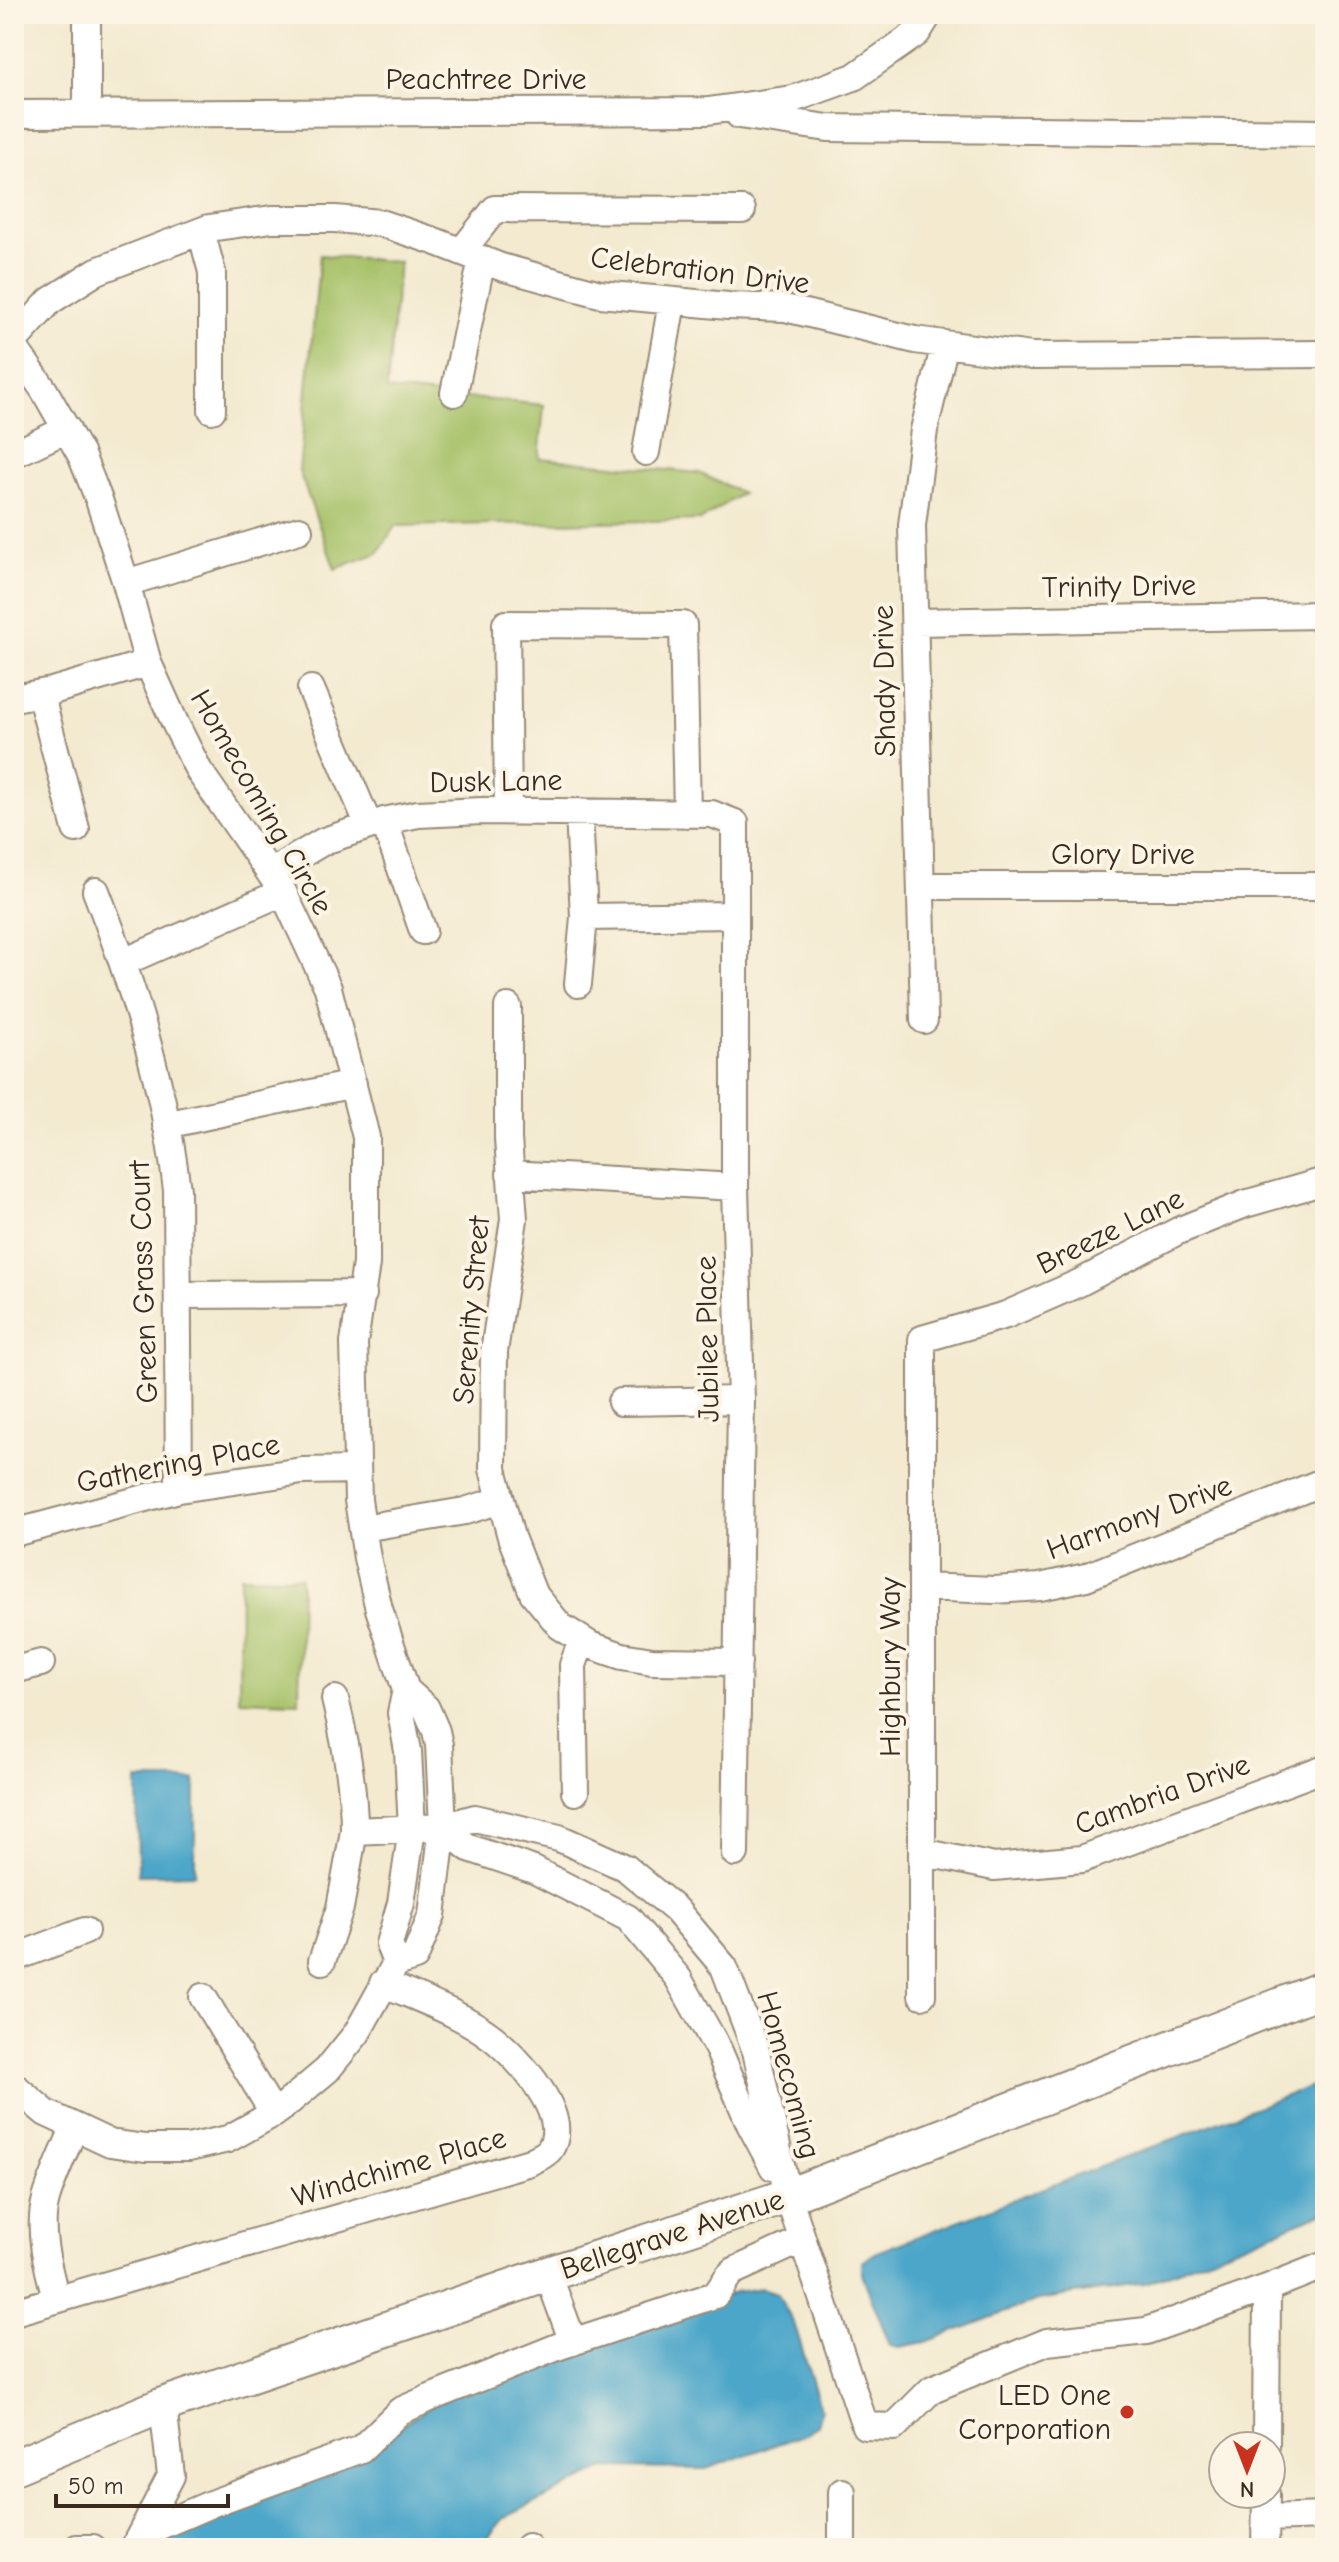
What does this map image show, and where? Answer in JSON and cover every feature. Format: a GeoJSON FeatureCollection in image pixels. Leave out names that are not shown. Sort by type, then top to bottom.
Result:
{"type":"FeatureCollection","features":[{"type":"Feature","properties":{"kind":"main road","name":"Bellegrave Avenue"},"geometry":{"type":"LineString","coordinates":[[14,2467],[163,2405],[788,2196],[1325,1988]]}},
{"type":"Feature","properties":{"kind":"street"},"geometry":{"type":"LineString","coordinates":[[87,14],[87,112]]}},
{"type":"Feature","properties":{"kind":"street","name":"Peachtree Drive"},"geometry":{"type":"LineString","coordinates":[[14,114],[708,111],[793,99],[854,77],[916,20]]}},
{"type":"Feature","properties":{"kind":"street"},"geometry":{"type":"LineString","coordinates":[[708,111],[828,128],[1325,133]]}},
{"type":"Feature","properties":{"kind":"street"},"geometry":{"type":"LineString","coordinates":[[454,393],[472,255],[495,209],[742,210]]}},
{"type":"Feature","properties":{"kind":"street","name":"Celebration Drive"},"geometry":{"type":"LineString","coordinates":[[14,344],[50,301],[97,271],[201,231],[272,219],[335,219],[380,223],[600,294],[672,302],[785,308],[915,340],[1031,356],[1325,354]]}},
{"type":"Feature","properties":{"kind":"street"},"geometry":{"type":"LineString","coordinates":[[201,231],[212,272],[212,410]]}},
{"type":"Feature","properties":{"kind":"street"},"geometry":{"type":"LineString","coordinates":[[646,452],[672,302]]}},
{"type":"Feature","properties":{"kind":"street","name":"Homecoming Circle"},"geometry":{"type":"LineString","coordinates":[[14,344],[81,455],[126,583],[148,663],[199,771],[276,882],[328,988],[366,1137],[366,1264],[354,1343],[358,1500],[379,1609],[406,1690],[426,1708],[436,1731],[443,1827],[432,1915],[415,1957],[390,1973],[357,2033],[327,2070],[274,2114],[228,2139],[188,2148],[145,2148],[110,2143],[74,2128],[46,2113],[14,2086]]}},
{"type":"Feature","properties":{"kind":"street","name":"Shady Drive"},"geometry":{"type":"LineString","coordinates":[[924,1020],[912,525],[924,430],[945,344]]}},
{"type":"Feature","properties":{"kind":"street"},"geometry":{"type":"LineString","coordinates":[[14,454],[67,429]]}},
{"type":"Feature","properties":{"kind":"street"},"geometry":{"type":"LineString","coordinates":[[126,583],[299,530]]}},
{"type":"Feature","properties":{"kind":"street","name":"Trinity Drive"},"geometry":{"type":"LineString","coordinates":[[915,622],[1325,615]]}},
{"type":"Feature","properties":{"kind":"street"},"geometry":{"type":"LineString","coordinates":[[508,811],[506,624],[683,625],[687,814]]}},
{"type":"Feature","properties":{"kind":"street"},"geometry":{"type":"LineString","coordinates":[[76,829],[27,695],[148,663]]}},
{"type":"Feature","properties":{"kind":"street"},"geometry":{"type":"LineString","coordinates":[[311,689],[376,823],[423,931]]}},
{"type":"Feature","properties":{"kind":"street","name":"Dusk Lane"},"geometry":{"type":"LineString","coordinates":[[124,962],[276,882],[324,841],[376,823],[418,814],[508,811],[712,814],[735,823]]}},
{"type":"Feature","properties":{"kind":"street"},"geometry":{"type":"LineString","coordinates":[[578,984],[584,917],[579,812]]}},
{"type":"Feature","properties":{"kind":"street","name":"Jubilee Place"},"geometry":{"type":"LineString","coordinates":[[735,823],[735,1187],[741,1400],[735,1853]]}},
{"type":"Feature","properties":{"kind":"street","name":"Glory Drive"},"geometry":{"type":"LineString","coordinates":[[921,886],[1325,886]]}},
{"type":"Feature","properties":{"kind":"street","name":"Green Grass Court"},"geometry":{"type":"LineString","coordinates":[[96,891],[124,962],[166,1125],[177,1190],[179,1489]]}},
{"type":"Feature","properties":{"kind":"street"},"geometry":{"type":"LineString","coordinates":[[584,917],[735,915]]}},
{"type":"Feature","properties":{"kind":"street","name":"Serenity Street"},"geometry":{"type":"LineString","coordinates":[[508,1007],[508,1139],[514,1219],[494,1352],[493,1469],[511,1537],[533,1593],[560,1626],[582,1640],[622,1656],[652,1661],[738,1662]]}},
{"type":"Feature","properties":{"kind":"street"},"geometry":{"type":"LineString","coordinates":[[166,1125],[353,1084]]}},
{"type":"Feature","properties":{"kind":"street"},"geometry":{"type":"LineString","coordinates":[[510,1174],[735,1187]]}},
{"type":"Feature","properties":{"kind":"street","name":"Breeze Lane"},"geometry":{"type":"LineString","coordinates":[[922,1339],[1006,1315],[1079,1283],[1178,1231],[1245,1204],[1325,1181]]}},
{"type":"Feature","properties":{"kind":"street"},"geometry":{"type":"LineString","coordinates":[[178,1295],[363,1294]]}},
{"type":"Feature","properties":{"kind":"street","name":"Highbury Way"},"geometry":{"type":"LineString","coordinates":[[922,1339],[922,1995]]}},
{"type":"Feature","properties":{"kind":"street"},"geometry":{"type":"LineString","coordinates":[[621,1402],[741,1400]]}},
{"type":"Feature","properties":{"kind":"street","name":"Gathering Place"},"geometry":{"type":"LineString","coordinates":[[14,1533],[179,1489],[302,1471],[357,1470]]}},
{"type":"Feature","properties":{"kind":"street","name":"Harmony Drive"},"geometry":{"type":"LineString","coordinates":[[922,1587],[994,1590],[1040,1587],[1086,1577],[1325,1481]]}},
{"type":"Feature","properties":{"kind":"street"},"geometry":{"type":"LineString","coordinates":[[363,1528],[465,1511],[501,1500]]}},
{"type":"Feature","properties":{"kind":"street"},"geometry":{"type":"LineString","coordinates":[[575,1792],[573,1665],[582,1640]]}},
{"type":"Feature","properties":{"kind":"street"},"geometry":{"type":"LineString","coordinates":[[14,1670],[41,1663]]}},
{"type":"Feature","properties":{"kind":"street","name":"Homecoming Circle"},"geometry":{"type":"LineString","coordinates":[[390,1973],[389,1944],[401,1903],[412,1829],[408,1751],[401,1713],[406,1690]]}},
{"type":"Feature","properties":{"kind":"street"},"geometry":{"type":"LineString","coordinates":[[322,1961],[340,1908],[354,1831],[354,1794],[335,1699]]}},
{"type":"Feature","properties":{"kind":"street","name":"Cambria Drive"},"geometry":{"type":"LineString","coordinates":[[922,1852],[994,1867],[1082,1859],[1325,1768]]}},
{"type":"Feature","properties":{"kind":"street","name":"Homecoming"},"geometry":{"type":"LineString","coordinates":[[443,1827],[475,1818],[559,1838],[626,1868],[676,1910],[724,1967],[756,2051],[788,2196]]}},
{"type":"Feature","properties":{"kind":"street"},"geometry":{"type":"LineString","coordinates":[[354,1831],[443,1827]]}},
{"type":"Feature","properties":{"kind":"street","name":"Homecoming"},"geometry":{"type":"LineString","coordinates":[[443,1827],[469,1848],[534,1870],[631,1922],[678,1978],[718,2049],[750,2124],[788,2196]]}},
{"type":"Feature","properties":{"kind":"street"},"geometry":{"type":"LineString","coordinates":[[631,1922],[657,1894]]}},
{"type":"Feature","properties":{"kind":"street"},"geometry":{"type":"LineString","coordinates":[[14,1958],[85,1931]]}},
{"type":"Feature","properties":{"kind":"street","name":"Windchime Place"},"geometry":{"type":"LineString","coordinates":[[14,2312],[530,2162],[549,2152],[556,2136],[551,2109],[528,2071],[492,2037],[390,1973]]}},
{"type":"Feature","properties":{"kind":"street"},"geometry":{"type":"LineString","coordinates":[[203,1997],[274,2114]]}},
{"type":"Feature","properties":{"kind":"street"},"geometry":{"type":"LineString","coordinates":[[56,2299],[47,2260],[43,2218],[46,2200],[74,2128]]}},
{"type":"Feature","properties":{"kind":"street"},"geometry":{"type":"LineString","coordinates":[[788,2196],[865,2426],[894,2427],[932,2389],[1047,2342],[1146,2331],[1325,2265]]}},
{"type":"Feature","properties":{"kind":"street"},"geometry":{"type":"LineString","coordinates":[[137,2541],[213,2503],[361,2449],[400,2411],[573,2342],[715,2295],[734,2271],[802,2240]]}},
{"type":"Feature","properties":{"kind":"street"},"geometry":{"type":"LineString","coordinates":[[548,2274],[573,2342]]}},
{"type":"Feature","properties":{"kind":"street"},"geometry":{"type":"LineString","coordinates":[[1266,2430],[1267,2288]]}},
{"type":"Feature","properties":{"kind":"street"},"geometry":{"type":"LineString","coordinates":[[137,2541],[171,2476],[163,2405]]}},
{"type":"Feature","properties":{"kind":"street"},"geometry":{"type":"LineString","coordinates":[[842,2492],[842,2548]]}},
{"type":"Feature","properties":{"kind":"street"},"geometry":{"type":"LineString","coordinates":[[1265,2548],[1266,2510]]}},
{"type":"Feature","properties":{"kind":"street"},"geometry":{"type":"LineString","coordinates":[[1287,2510],[1325,2516]]}},
{"type":"Feature","properties":{"kind":"street"},"geometry":{"type":"LineString","coordinates":[[77,2548],[93,2548]]}},
{"type":"Feature","properties":{"kind":"green space"},"geometry":{"type":"Polygon","coordinates":[[[320,255],[399,262],[387,390],[544,405],[539,458],[699,473],[742,493],[701,520],[395,526],[378,553],[335,569],[299,471],[320,255]]]}},
{"type":"Feature","properties":{"kind":"green space"},"geometry":{"type":"Polygon","coordinates":[[[240,1576],[301,1577],[299,1702],[239,1700],[240,1576]]]}},
{"type":"Feature","properties":{"kind":"water"},"geometry":{"type":"Polygon","coordinates":[[[137,1780],[195,1780],[195,1874],[138,1875],[137,1780]]]}},
{"type":"Feature","properties":{"kind":"water"},"geometry":{"type":"Polygon","coordinates":[[[1325,2081],[1325,2212],[1145,2283],[1038,2300],[926,2342],[899,2347],[890,2345],[862,2274],[862,2262],[877,2252],[1325,2081]]]}},
{"type":"Feature","properties":{"kind":"water"},"geometry":{"type":"Polygon","coordinates":[[[762,2288],[777,2293],[795,2326],[821,2410],[817,2425],[803,2435],[706,2469],[605,2468],[504,2518],[489,2536],[488,2548],[152,2548],[166,2529],[380,2439],[444,2397],[735,2292],[762,2288]]]}},
{"type":"Feature","properties":{"kind":"place","name":"LED One Corporation"},"geometry":{"type":"Point","coordinates":[1127,2412]}}]}
